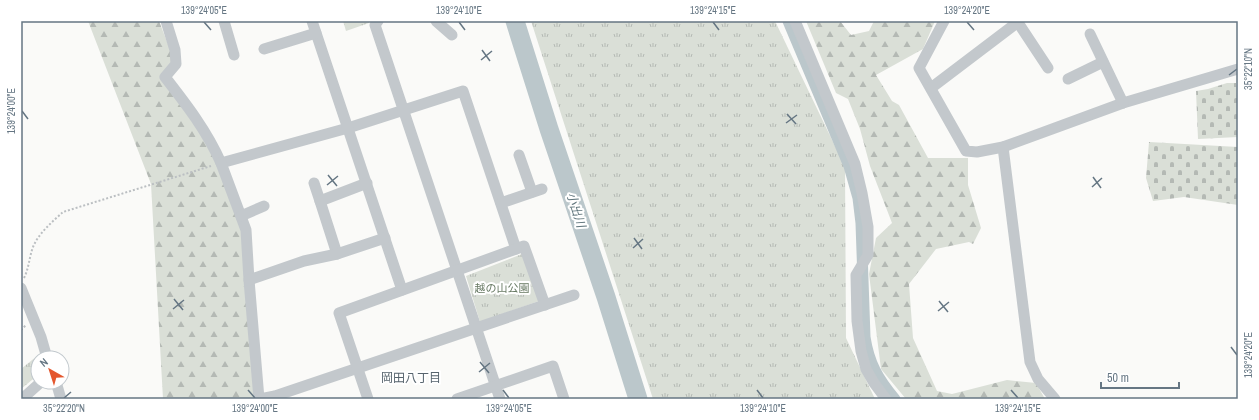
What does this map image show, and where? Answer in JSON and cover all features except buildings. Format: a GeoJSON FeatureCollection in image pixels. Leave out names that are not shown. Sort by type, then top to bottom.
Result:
{"type":"FeatureCollection","features":[{"type":"Feature","properties":{"kind":"street"},"geometry":{"type":"LineString","coordinates":[[166,21],[175,50],[176,64],[165,77],[194,115],[212,144],[221,163],[246,230],[260,399],[275,396],[574,295]]}},
{"type":"Feature","properties":{"kind":"street"},"geometry":{"type":"LineString","coordinates":[[224,21],[234,55]]}},
{"type":"Feature","properties":{"kind":"street"},"geometry":{"type":"LineString","coordinates":[[312,21],[402,290]]}},
{"type":"Feature","properties":{"kind":"street"},"geometry":{"type":"LineString","coordinates":[[378,21],[375,25],[500,399]]}},
{"type":"Feature","properties":{"kind":"street"},"geometry":{"type":"LineString","coordinates":[[436,21],[452,35]]}},
{"type":"Feature","properties":{"kind":"street"},"geometry":{"type":"LineString","coordinates":[[795,21],[855,164],[862,193],[868,227],[868,255],[856,275],[857,321],[861,351],[866,369],[886,399]]}},
{"type":"Feature","properties":{"kind":"street"},"geometry":{"type":"LineString","coordinates":[[944,21],[919,68],[966,152],[977,152],[1003,147],[1123,103],[1238,69]]}},
{"type":"Feature","properties":{"kind":"street"},"geometry":{"type":"LineString","coordinates":[[931,88],[1018,22],[1048,68]]}},
{"type":"Feature","properties":{"kind":"street"},"geometry":{"type":"LineString","coordinates":[[264,49],[316,33]]}},
{"type":"Feature","properties":{"kind":"street"},"geometry":{"type":"LineString","coordinates":[[1090,34],[1123,103]]}},
{"type":"Feature","properties":{"kind":"street"},"geometry":{"type":"LineString","coordinates":[[1068,79],[1103,62]]}},
{"type":"Feature","properties":{"kind":"street"},"geometry":{"type":"LineString","coordinates":[[221,163],[348,128],[463,91],[516,249]]}},
{"type":"Feature","properties":{"kind":"street"},"geometry":{"type":"LineString","coordinates":[[1003,147],[1030,362],[1038,379],[1055,399]]}},
{"type":"Feature","properties":{"kind":"street"},"geometry":{"type":"LineString","coordinates":[[501,203],[537,190],[519,154]]}},
{"type":"Feature","properties":{"kind":"street"},"geometry":{"type":"LineString","coordinates":[[314,183],[336,254]]}},
{"type":"Feature","properties":{"kind":"street"},"geometry":{"type":"LineString","coordinates":[[320,201],[367,184]]}},
{"type":"Feature","properties":{"kind":"street"},"geometry":{"type":"LineString","coordinates":[[241,216],[264,206]]}},
{"type":"Feature","properties":{"kind":"street"},"geometry":{"type":"LineString","coordinates":[[249,280],[304,261],[336,254],[385,238]]}},
{"type":"Feature","properties":{"kind":"street"},"geometry":{"type":"LineString","coordinates":[[368,399],[339,313],[524,246],[545,305]]}},
{"type":"Feature","properties":{"kind":"street"},"geometry":{"type":"LineString","coordinates":[[21,288],[45,350]]}},
{"type":"Feature","properties":{"kind":"street"},"geometry":{"type":"LineString","coordinates":[[457,399],[553,366],[564,399]]}},
{"type":"Feature","properties":{"kind":"street"},"geometry":{"type":"LineString","coordinates":[[22,399],[32,390]]}},
{"type":"Feature","properties":{"kind":"path"},"geometry":{"type":"LineString","coordinates":[[21,282],[27,271],[33,246],[47,227],[63,212],[221,163]]}},
{"type":"Feature","properties":{"kind":"green space"},"geometry":{"type":"Polygon","coordinates":[[[88,21],[159,21],[171,52],[172,62],[161,77],[209,146],[242,231],[255,399],[163,399],[151,184],[88,21]]]}},
{"type":"Feature","properties":{"kind":"green space"},"geometry":{"type":"Polygon","coordinates":[[[343,21],[370,21],[369,23],[346,31],[343,21]]]}},
{"type":"Feature","properties":{"kind":"green space"},"geometry":{"type":"Polygon","coordinates":[[[531,21],[775,21],[845,167],[846,338],[875,399],[653,399],[531,21]]]}},
{"type":"Feature","properties":{"kind":"green space"},"geometry":{"type":"Polygon","coordinates":[[[806,21],[840,21],[851,35],[869,31],[874,21],[935,21],[923,49],[876,75],[892,101],[899,105],[928,158],[968,158],[968,185],[981,228],[973,244],[969,242],[936,249],[909,284],[913,338],[937,391],[952,394],[1007,380],[1036,383],[1045,399],[906,399],[881,369],[869,274],[876,238],[892,223],[870,166],[860,129],[848,99],[836,93],[806,21]]]}},
{"type":"Feature","properties":{"kind":"green space"},"geometry":{"type":"Polygon","coordinates":[[[1227,83],[1236,83],[1238,137],[1198,139],[1196,91],[1227,83]]]}},
{"type":"Feature","properties":{"kind":"green space"},"geometry":{"type":"Polygon","coordinates":[[[1149,142],[1238,147],[1238,205],[1184,197],[1153,201],[1146,178],[1149,142]]]}},
{"type":"Feature","properties":{"kind":"green space","name":"越の山公園"},"geometry":{"type":"Polygon","coordinates":[[[522,254],[539,301],[480,322],[466,276],[522,254]]]}},
{"type":"Feature","properties":{"kind":"green space"},"geometry":{"type":"Polygon","coordinates":[[[30,362],[30,382],[21,389],[21,369],[30,362]]]}},
{"type":"Feature","properties":{"kind":"waterway","name":"小出川"},"geometry":{"type":"LineString","coordinates":[[515,21],[638,399]]}},
{"type":"Feature","properties":{"kind":"waterway"},"geometry":{"type":"LineString","coordinates":[[788,21],[849,166],[858,198],[861,223],[865,337],[869,355],[875,370],[895,399]]}},
{"type":"Feature","properties":{"kind":"district","name":"岡田八丁目"},"geometry":{"type":"Point","coordinates":[411,378]}}]}
